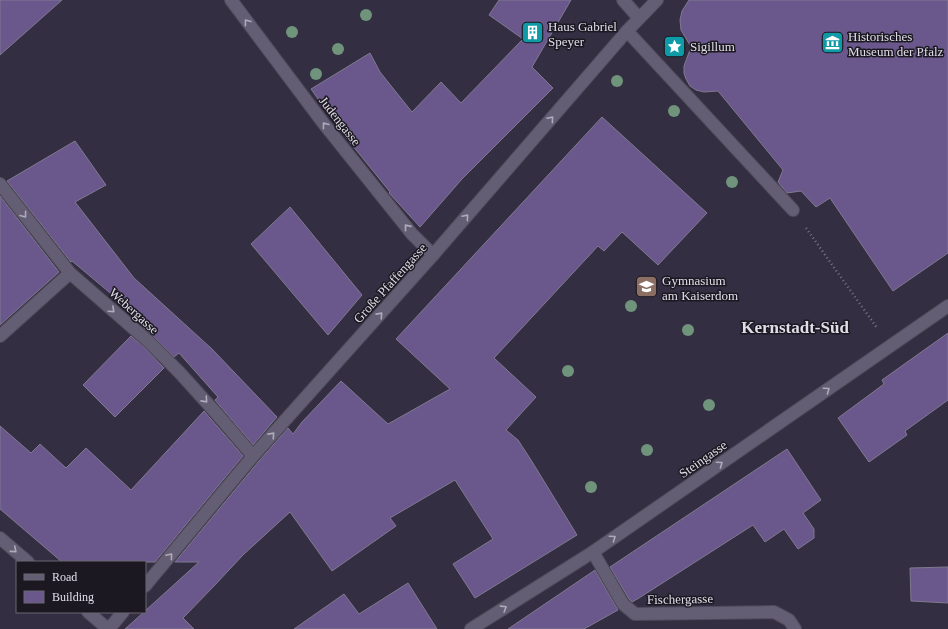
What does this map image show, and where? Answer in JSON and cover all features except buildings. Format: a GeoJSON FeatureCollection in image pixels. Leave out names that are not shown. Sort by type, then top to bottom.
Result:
{"type":"FeatureCollection","features":[{"type":"Feature","properties":{"kind":"street","name":"Judengasse"},"geometry":{"type":"LineString","coordinates":[[230,0],[324,124],[412,234],[433,256]]}},
{"type":"Feature","properties":{"kind":"street"},"geometry":{"type":"LineString","coordinates":[[624,0],[639,18]]}},
{"type":"Feature","properties":{"kind":"street","name":"Große Pfaffengasse"},"geometry":{"type":"LineString","coordinates":[[146,585],[253,456],[433,256],[627,31],[657,0]]}},
{"type":"Feature","properties":{"kind":"street"},"geometry":{"type":"LineString","coordinates":[[627,31],[793,210]]}},
{"type":"Feature","properties":{"kind":"street","name":"Webergasse"},"geometry":{"type":"LineString","coordinates":[[0,184],[70,273],[148,342],[180,373],[253,456]]}},
{"type":"Feature","properties":{"kind":"street"},"geometry":{"type":"LineString","coordinates":[[0,336],[70,273]]}},
{"type":"Feature","properties":{"kind":"street","name":"Steingasse"},"geometry":{"type":"LineString","coordinates":[[471,629],[593,552],[948,306]]}},
{"type":"Feature","properties":{"kind":"street"},"geometry":{"type":"LineString","coordinates":[[0,538],[27,561]]}},
{"type":"Feature","properties":{"kind":"street","name":"Fischergasse"},"geometry":{"type":"LineString","coordinates":[[593,552],[623,604],[635,614],[774,612],[789,620],[795,629]]}},
{"type":"Feature","properties":{"kind":"street"},"geometry":{"type":"LineString","coordinates":[[89,613],[109,629],[122,613]]}},
{"type":"Feature","properties":{"kind":"path"},"geometry":{"type":"LineString","coordinates":[[793,210],[875,326]]}},
{"type":"Feature","properties":{"kind":"place","name":"Haus Gabriel Speyer"},"geometry":{"type":"Point","coordinates":[533,33]}},
{"type":"Feature","properties":{"kind":"place","name":"Historisches Museum der Pfalz"},"geometry":{"type":"Point","coordinates":[832,43]}},
{"type":"Feature","properties":{"kind":"place","name":"Sigillum"},"geometry":{"type":"Point","coordinates":[674,46]}},
{"type":"Feature","properties":{"kind":"place","name":"Gymnasium am Kaiserdom"},"geometry":{"type":"Point","coordinates":[646,287]}},
{"type":"Feature","properties":{"kind":"district","name":"Kernstadt-Süd"},"geometry":{"type":"Point","coordinates":[795,327]}}]}
